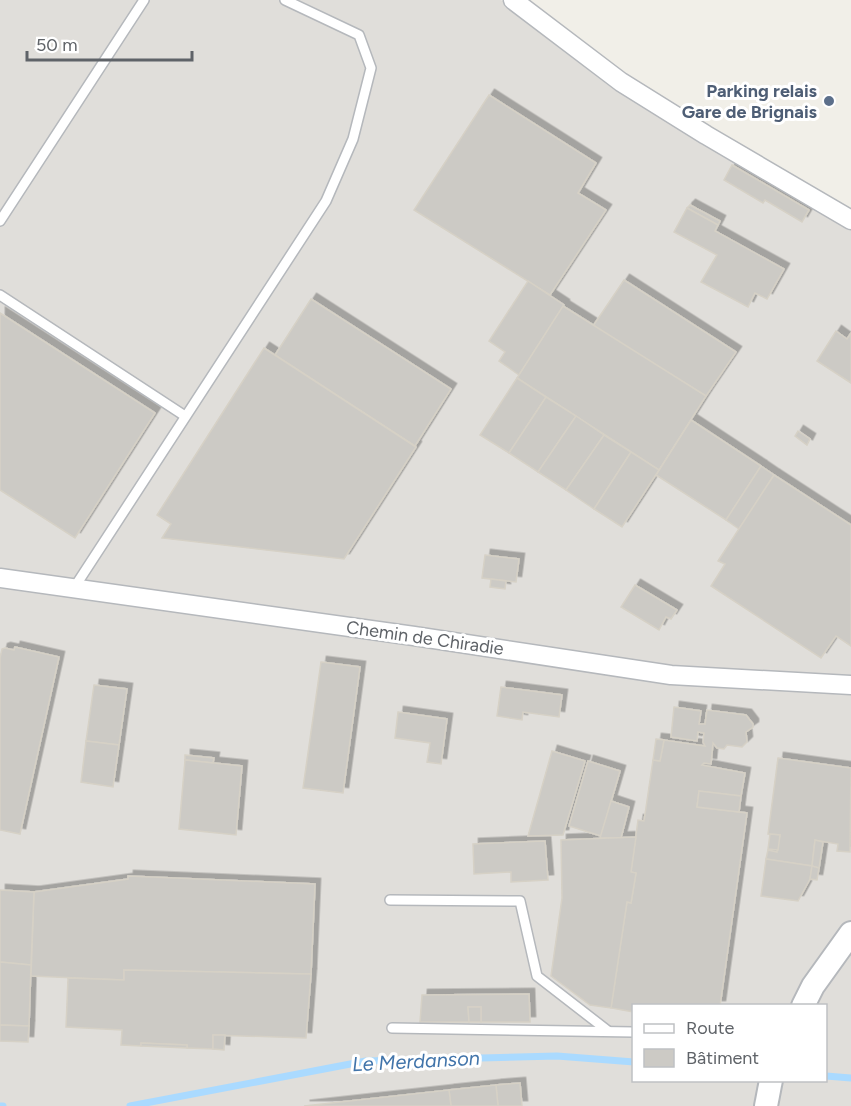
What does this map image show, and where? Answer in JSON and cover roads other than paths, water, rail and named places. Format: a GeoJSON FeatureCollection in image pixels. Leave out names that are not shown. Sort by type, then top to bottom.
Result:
{"type":"FeatureCollection","features":[{"type":"Feature","properties":{"kind":"street"},"geometry":{"type":"LineString","coordinates":[[513,0],[621,82],[705,135],[851,220]]}},
{"type":"Feature","properties":{"kind":"street","name":"Chemin de Chiradie"},"geometry":{"type":"LineString","coordinates":[[0,578],[414,636],[671,675],[851,685]]}},
{"type":"Feature","properties":{"kind":"street"},"geometry":{"type":"LineString","coordinates":[[804,1004],[813,986],[851,933]]}},
{"type":"Feature","properties":{"kind":"street"},"geometry":{"type":"LineString","coordinates":[[766,1106],[771,1082]]}},
{"type":"Feature","properties":{"kind":"lane"},"geometry":{"type":"LineString","coordinates":[[0,221],[144,0]]}},
{"type":"Feature","properties":{"kind":"lane"},"geometry":{"type":"LineString","coordinates":[[74,588],[326,201],[353,139],[371,68],[359,35],[285,0]]}},
{"type":"Feature","properties":{"kind":"lane"},"geometry":{"type":"LineString","coordinates":[[0,295],[185,416]]}},
{"type":"Feature","properties":{"kind":"lane"},"geometry":{"type":"LineString","coordinates":[[390,900],[520,901],[537,976],[608,1031]]}},
{"type":"Feature","properties":{"kind":"lane"},"geometry":{"type":"LineString","coordinates":[[392,1028],[632,1032]]}},
{"type":"Feature","properties":{"kind":"waterway","name":"Le Merdanson"},"geometry":{"type":"LineString","coordinates":[[130,1106],[366,1061],[557,1056],[632,1062]]}},
{"type":"Feature","properties":{"kind":"waterway","name":"Le Merdanson"},"geometry":{"type":"LineString","coordinates":[[827,1076],[851,1078]]}},
{"type":"Feature","properties":{"kind":"place","name":"Parking relais Gare de Brignais"},"geometry":{"type":"Point","coordinates":[829,101]}}]}
